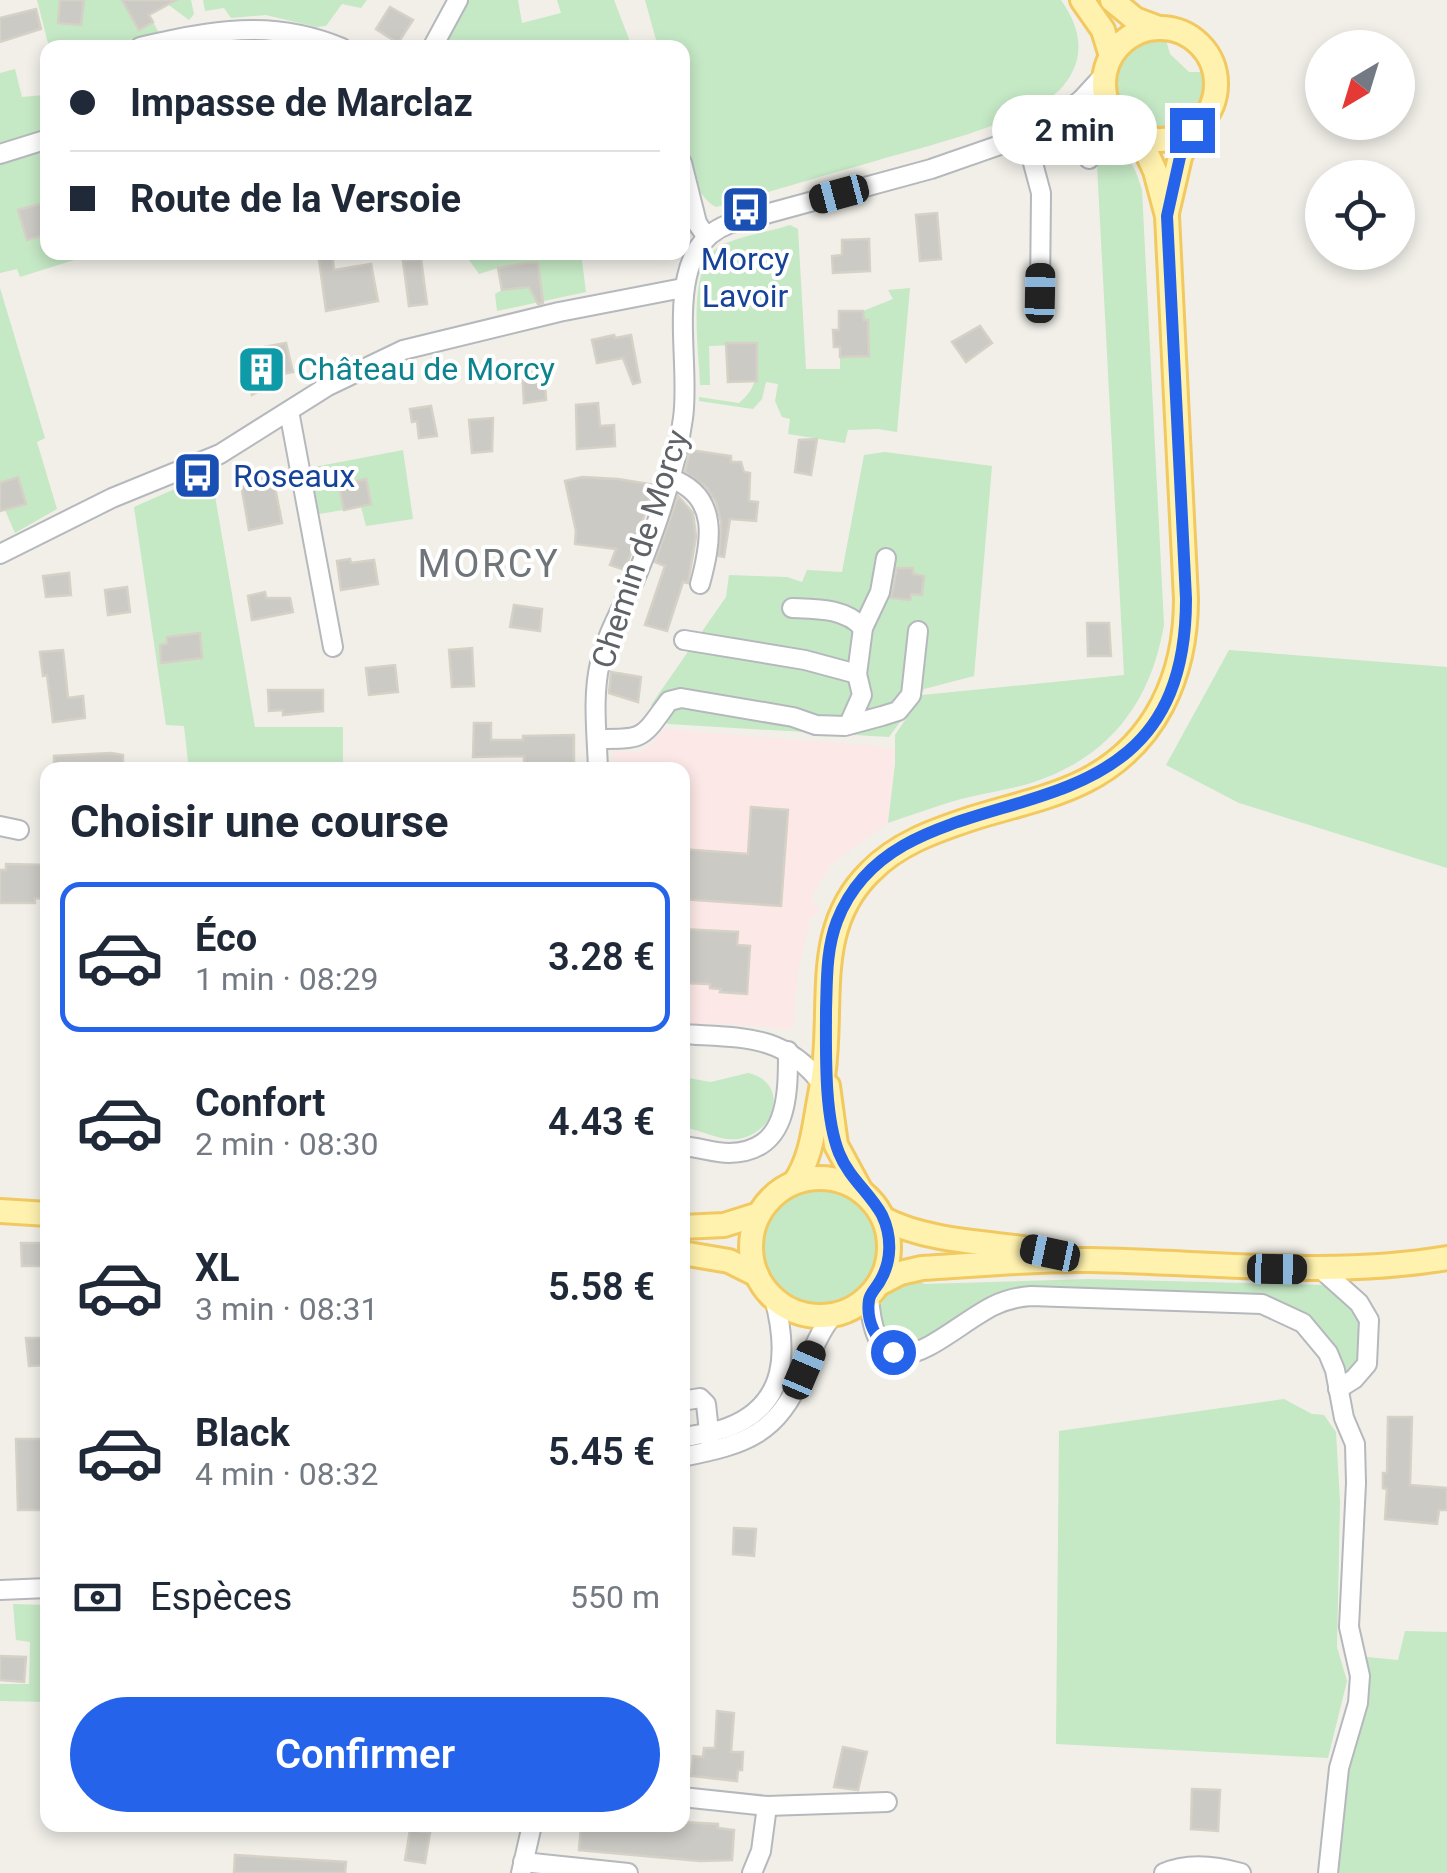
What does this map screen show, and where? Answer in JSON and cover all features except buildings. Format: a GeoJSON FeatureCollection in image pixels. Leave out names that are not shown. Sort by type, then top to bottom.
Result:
{"type":"FeatureCollection","features":[{"type":"Feature","properties":{"kind":"main road"},"geometry":{"type":"LineString","coordinates":[[795,1182],[808,1156],[823,1072],[830,945],[843,908],[865,876],[888,856],[923,836],[1067,789],[1100,772],[1141,736],[1170,690],[1182,654],[1186,599],[1167,216],[1155,172],[1132,132],[1116,119],[1106,98],[1104,30],[1082,0]]}},
{"type":"Feature","properties":{"kind":"main road"},"geometry":{"type":"LineString","coordinates":[[1112,0],[1135,19],[1186,34],[1198,42],[1213,66],[1216,80],[1212,107],[1192,130],[1180,157],[1167,216]]}},
{"type":"Feature","properties":{"kind":"main road"},"geometry":{"type":"LineString","coordinates":[[1108,65],[1131,36],[1159,28]]}},
{"type":"Feature","properties":{"kind":"main road"},"geometry":{"type":"LineString","coordinates":[[1132,132],[1166,140],[1192,130]]}},
{"type":"Feature","properties":{"kind":"main road"},"geometry":{"type":"LineString","coordinates":[[823,1072],[836,1145],[861,1190],[884,1219],[913,1233],[1014,1245],[1087,1260]]}},
{"type":"Feature","properties":{"kind":"main road"},"geometry":{"type":"LineString","coordinates":[[861,1190],[829,1178],[795,1182],[770,1198],[759,1214],[751,1250],[757,1274],[774,1298],[796,1312],[833,1315],[856,1306],[900,1273],[922,1268],[1087,1260],[1321,1269],[1447,1258]]}},
{"type":"Feature","properties":{"kind":"main road"},"geometry":{"type":"LineString","coordinates":[[0,1200],[40,1202]]}},
{"type":"Feature","properties":{"kind":"main road"},"geometry":{"type":"LineString","coordinates":[[0,1211],[40,1214]]}},
{"type":"Feature","properties":{"kind":"main road"},"geometry":{"type":"LineString","coordinates":[[690,1227],[724,1225],[759,1214]]}},
{"type":"Feature","properties":{"kind":"main road"},"geometry":{"type":"LineString","coordinates":[[874,1290],[890,1252],[884,1219]]}},
{"type":"Feature","properties":{"kind":"main road"},"geometry":{"type":"LineString","coordinates":[[690,1254],[729,1261],[757,1274]]}},
{"type":"Feature","properties":{"kind":"street"},"geometry":{"type":"LineString","coordinates":[[436,40],[458,0]]}},
{"type":"Feature","properties":{"kind":"street"},"geometry":{"type":"LineString","coordinates":[[171,40],[234,28],[285,32],[314,40]]}},
{"type":"Feature","properties":{"kind":"street"},"geometry":{"type":"LineString","coordinates":[[1035,134],[1082,99],[1108,65]]}},
{"type":"Feature","properties":{"kind":"street"},"geometry":{"type":"LineString","coordinates":[[1082,99],[1080,128],[1089,159]]}},
{"type":"Feature","properties":{"kind":"street"},"geometry":{"type":"LineString","coordinates":[[0,554],[112,498],[220,454],[359,369],[414,347],[559,312],[684,288],[690,260],[706,236],[722,226],[931,169],[1035,134],[1080,128],[1132,132]]}},
{"type":"Feature","properties":{"kind":"street"},"geometry":{"type":"LineString","coordinates":[[1035,134],[1041,193],[1040,293]]}},
{"type":"Feature","properties":{"kind":"street"},"geometry":{"type":"LineString","coordinates":[[0,154],[40,142]]}},
{"type":"Feature","properties":{"kind":"street"},"geometry":{"type":"LineString","coordinates":[[690,195],[697,223],[706,236]]}},
{"type":"Feature","properties":{"kind":"street","name":"Chemin de Morcy"},"geometry":{"type":"LineString","coordinates":[[598,762],[597,681],[602,656],[646,552],[680,436],[686,390],[684,288]]}},
{"type":"Feature","properties":{"kind":"street"},"geometry":{"type":"LineString","coordinates":[[289,411],[332,646]]}},
{"type":"Feature","properties":{"kind":"street"},"geometry":{"type":"LineString","coordinates":[[669,478],[696,493],[711,532],[700,584]]}},
{"type":"Feature","properties":{"kind":"street"},"geometry":{"type":"LineString","coordinates":[[849,724],[862,694],[857,674],[863,628],[880,592],[886,558]]}},
{"type":"Feature","properties":{"kind":"street"},"geometry":{"type":"LineString","coordinates":[[792,608],[840,612],[863,628]]}},
{"type":"Feature","properties":{"kind":"street"},"geometry":{"type":"LineString","coordinates":[[597,739],[637,738],[650,729],[668,701],[681,698],[792,717],[816,725],[849,724],[898,711],[911,695],[918,631]]}},
{"type":"Feature","properties":{"kind":"street"},"geometry":{"type":"LineString","coordinates":[[684,640],[806,660],[857,674]]}},
{"type":"Feature","properties":{"kind":"street"},"geometry":{"type":"LineString","coordinates":[[690,1035],[758,1040],[788,1051],[823,1072]]}},
{"type":"Feature","properties":{"kind":"street"},"geometry":{"type":"LineString","coordinates":[[690,1147],[732,1153],[752,1148],[770,1136],[786,1109],[788,1051]]}},
{"type":"Feature","properties":{"kind":"street"},"geometry":{"type":"LineString","coordinates":[[1321,1269],[1359,1303],[1368,1320],[1367,1364],[1360,1374],[1338,1388]]}},
{"type":"Feature","properties":{"kind":"street"},"geometry":{"type":"LineString","coordinates":[[874,1290],[872,1326],[878,1340],[888,1349],[905,1354],[927,1350],[991,1306],[1018,1297],[1262,1304],[1291,1315],[1315,1334],[1335,1370],[1344,1418],[1356,1444],[1349,1626],[1360,1676],[1358,1702],[1339,1768],[1327,1872]]}},
{"type":"Feature","properties":{"kind":"street"},"geometry":{"type":"LineString","coordinates":[[690,1453],[747,1417],[775,1385],[784,1344],[774,1298]]}},
{"type":"Feature","properties":{"kind":"street"},"geometry":{"type":"LineString","coordinates":[[690,1439],[745,1442],[775,1421],[790,1402],[818,1338],[833,1315]]}},
{"type":"Feature","properties":{"kind":"street"},"geometry":{"type":"LineString","coordinates":[[690,1401],[704,1400],[710,1442]]}},
{"type":"Feature","properties":{"kind":"street"},"geometry":{"type":"LineString","coordinates":[[0,1590],[40,1588]]}},
{"type":"Feature","properties":{"kind":"street"},"geometry":{"type":"LineString","coordinates":[[690,1798],[766,1806],[886,1802]]}},
{"type":"Feature","properties":{"kind":"street"},"geometry":{"type":"LineString","coordinates":[[752,1873],[761,1852],[766,1806]]}},
{"type":"Feature","properties":{"kind":"street"},"geometry":{"type":"LineString","coordinates":[[530,1832],[522,1868],[628,1873]]}},
{"type":"Feature","properties":{"kind":"street"},"geometry":{"type":"LineString","coordinates":[[1164,1873],[1200,1866],[1241,1873]]}},
{"type":"Feature","properties":{"kind":"shaded area"},"geometry":{"type":"Polygon","coordinates":[[[664,729],[896,748],[888,823],[832,863],[811,897],[820,912],[810,918],[792,1029],[690,1025],[690,762],[612,762],[613,751],[639,752],[649,747],[664,729]]]}},
{"type":"Feature","properties":{"kind":"green space"},"geometry":{"type":"Polygon","coordinates":[[[37,0],[162,0],[147,11],[159,33],[129,40],[47,40],[37,0]]]}},
{"type":"Feature","properties":{"kind":"green space"},"geometry":{"type":"Polygon","coordinates":[[[162,0],[191,0],[194,14],[189,20],[162,0]]]}},
{"type":"Feature","properties":{"kind":"green space"},"geometry":{"type":"Polygon","coordinates":[[[203,0],[367,0],[361,8],[342,4],[326,26],[316,27],[266,15],[231,18],[224,8],[205,11],[203,0]]]}},
{"type":"Feature","properties":{"kind":"green space"},"geometry":{"type":"Polygon","coordinates":[[[468,0],[518,0],[522,23],[561,13],[557,0],[614,0],[629,40],[444,40],[468,0]]]}},
{"type":"Feature","properties":{"kind":"green space"},"geometry":{"type":"Polygon","coordinates":[[[645,0],[1061,0],[1073,21],[1078,52],[1064,85],[1029,110],[946,141],[716,207],[703,195],[690,166],[690,40],[656,40],[645,0]]]}},
{"type":"Feature","properties":{"kind":"green space"},"geometry":{"type":"Polygon","coordinates":[[[1166,40],[1170,54],[1189,72],[1203,72],[1203,86],[1199,105],[1191,116],[1163,129],[1144,126],[1129,114],[1120,97],[1117,78],[1123,60],[1139,46],[1166,40]]]}},
{"type":"Feature","properties":{"kind":"green space"},"geometry":{"type":"Polygon","coordinates":[[[15,69],[22,97],[40,95],[40,133],[0,144],[0,73],[15,69]]]}},
{"type":"Feature","properties":{"kind":"green space"},"geometry":{"type":"Polygon","coordinates":[[[1096,146],[1128,159],[1142,190],[1164,625],[1157,654],[1136,704],[1121,725],[1081,760],[1028,784],[961,799],[888,823],[895,735],[922,695],[1124,675],[1096,146]]]}},
{"type":"Feature","properties":{"kind":"green space"},"geometry":{"type":"Polygon","coordinates":[[[40,151],[40,260],[74,260],[20,277],[17,269],[0,273],[0,164],[40,151]]]}},
{"type":"Feature","properties":{"kind":"green space"},"geometry":{"type":"Polygon","coordinates":[[[790,225],[798,229],[806,369],[840,369],[840,357],[869,355],[868,320],[863,320],[863,311],[893,299],[888,290],[910,288],[897,432],[848,430],[845,443],[788,434],[790,419],[782,417],[775,401],[778,384],[766,382],[762,399],[753,409],[699,401],[699,397],[739,403],[751,390],[757,369],[757,344],[709,346],[710,385],[700,385],[697,309],[703,270],[710,255],[730,242],[790,225]]]}},
{"type":"Feature","properties":{"kind":"green space"},"geometry":{"type":"Polygon","coordinates":[[[469,260],[582,260],[586,292],[497,311],[495,294],[502,290],[498,268],[479,274],[469,260]]]}},
{"type":"Feature","properties":{"kind":"green space"},"geometry":{"type":"Polygon","coordinates":[[[0,288],[45,438],[37,442],[57,509],[15,533],[5,510],[0,511],[0,288]]]}},
{"type":"Feature","properties":{"kind":"green space"},"geometry":{"type":"Polygon","coordinates":[[[403,450],[413,519],[366,526],[361,507],[319,514],[309,468],[403,450]]]}},
{"type":"Feature","properties":{"kind":"green space"},"geometry":{"type":"Polygon","coordinates":[[[885,452],[992,466],[974,676],[924,689],[889,737],[668,724],[651,705],[726,597],[729,575],[787,577],[802,582],[807,570],[842,572],[864,455],[885,452]]]}},
{"type":"Feature","properties":{"kind":"green space"},"geometry":{"type":"Polygon","coordinates":[[[211,473],[255,727],[343,727],[343,762],[188,762],[184,726],[166,725],[134,507],[211,473]]]}},
{"type":"Feature","properties":{"kind":"green space"},"geometry":{"type":"Polygon","coordinates":[[[1229,650],[1447,667],[1447,868],[1239,803],[1166,765],[1229,650]]]}},
{"type":"Feature","properties":{"kind":"green space"},"geometry":{"type":"Polygon","coordinates":[[[748,1073],[760,1078],[773,1094],[774,1104],[766,1123],[738,1139],[690,1129],[690,1078],[711,1082],[748,1073]]]}},
{"type":"Feature","properties":{"kind":"green space"},"geometry":{"type":"Polygon","coordinates":[[[821,1189],[843,1193],[861,1206],[874,1224],[878,1246],[874,1268],[861,1286],[843,1299],[821,1303],[799,1299],[781,1286],[768,1268],[764,1246],[768,1224],[781,1206],[799,1193],[821,1189]]]}},
{"type":"Feature","properties":{"kind":"green space"},"geometry":{"type":"Polygon","coordinates":[[[914,1276],[924,1284],[1088,1279],[1326,1285],[1358,1311],[1362,1321],[1361,1351],[1355,1371],[1348,1373],[1312,1325],[1275,1301],[1021,1289],[923,1346],[902,1349],[883,1336],[881,1306],[888,1292],[914,1276]]]}},
{"type":"Feature","properties":{"kind":"green space"},"geometry":{"type":"Polygon","coordinates":[[[1284,1399],[1312,1414],[1324,1415],[1336,1432],[1340,1503],[1337,1647],[1347,1681],[1328,1758],[1056,1744],[1059,1431],[1284,1399]]]}},
{"type":"Feature","properties":{"kind":"green space"},"geometry":{"type":"Polygon","coordinates":[[[13,1604],[40,1605],[40,1702],[0,1701],[0,1684],[29,1684],[30,1642],[16,1640],[13,1604]]]}},
{"type":"Feature","properties":{"kind":"green space"},"geometry":{"type":"Polygon","coordinates":[[[1405,1631],[1447,1632],[1447,1873],[1338,1873],[1345,1785],[1366,1695],[1367,1657],[1398,1660],[1405,1631]]]}},
{"type":"Feature","properties":{"kind":"place","name":"Morcy Lavoir"},"geometry":{"type":"Point","coordinates":[745,209]}},
{"type":"Feature","properties":{"kind":"place","name":"Château de Morcy"},"geometry":{"type":"Point","coordinates":[262,369]}},
{"type":"Feature","properties":{"kind":"place","name":"Roseaux"},"geometry":{"type":"Point","coordinates":[198,476]}},
{"type":"Feature","properties":{"kind":"district","name":"MORCY"},"geometry":{"type":"Point","coordinates":[489,564]}},
{"type":"Feature","properties":{"kind":"route"},"geometry":{"type":"LineString","coordinates":[[893,1352],[874,1333],[870,1312],[869,1296],[884,1274],[890,1252],[884,1219],[861,1190],[836,1145],[825,1061],[830,945],[836,922],[852,893],[883,860],[906,844],[950,825],[1084,782],[1115,762],[1141,736],[1170,690],[1182,654],[1186,599],[1167,216],[1180,157],[1192,130]]}}]}
